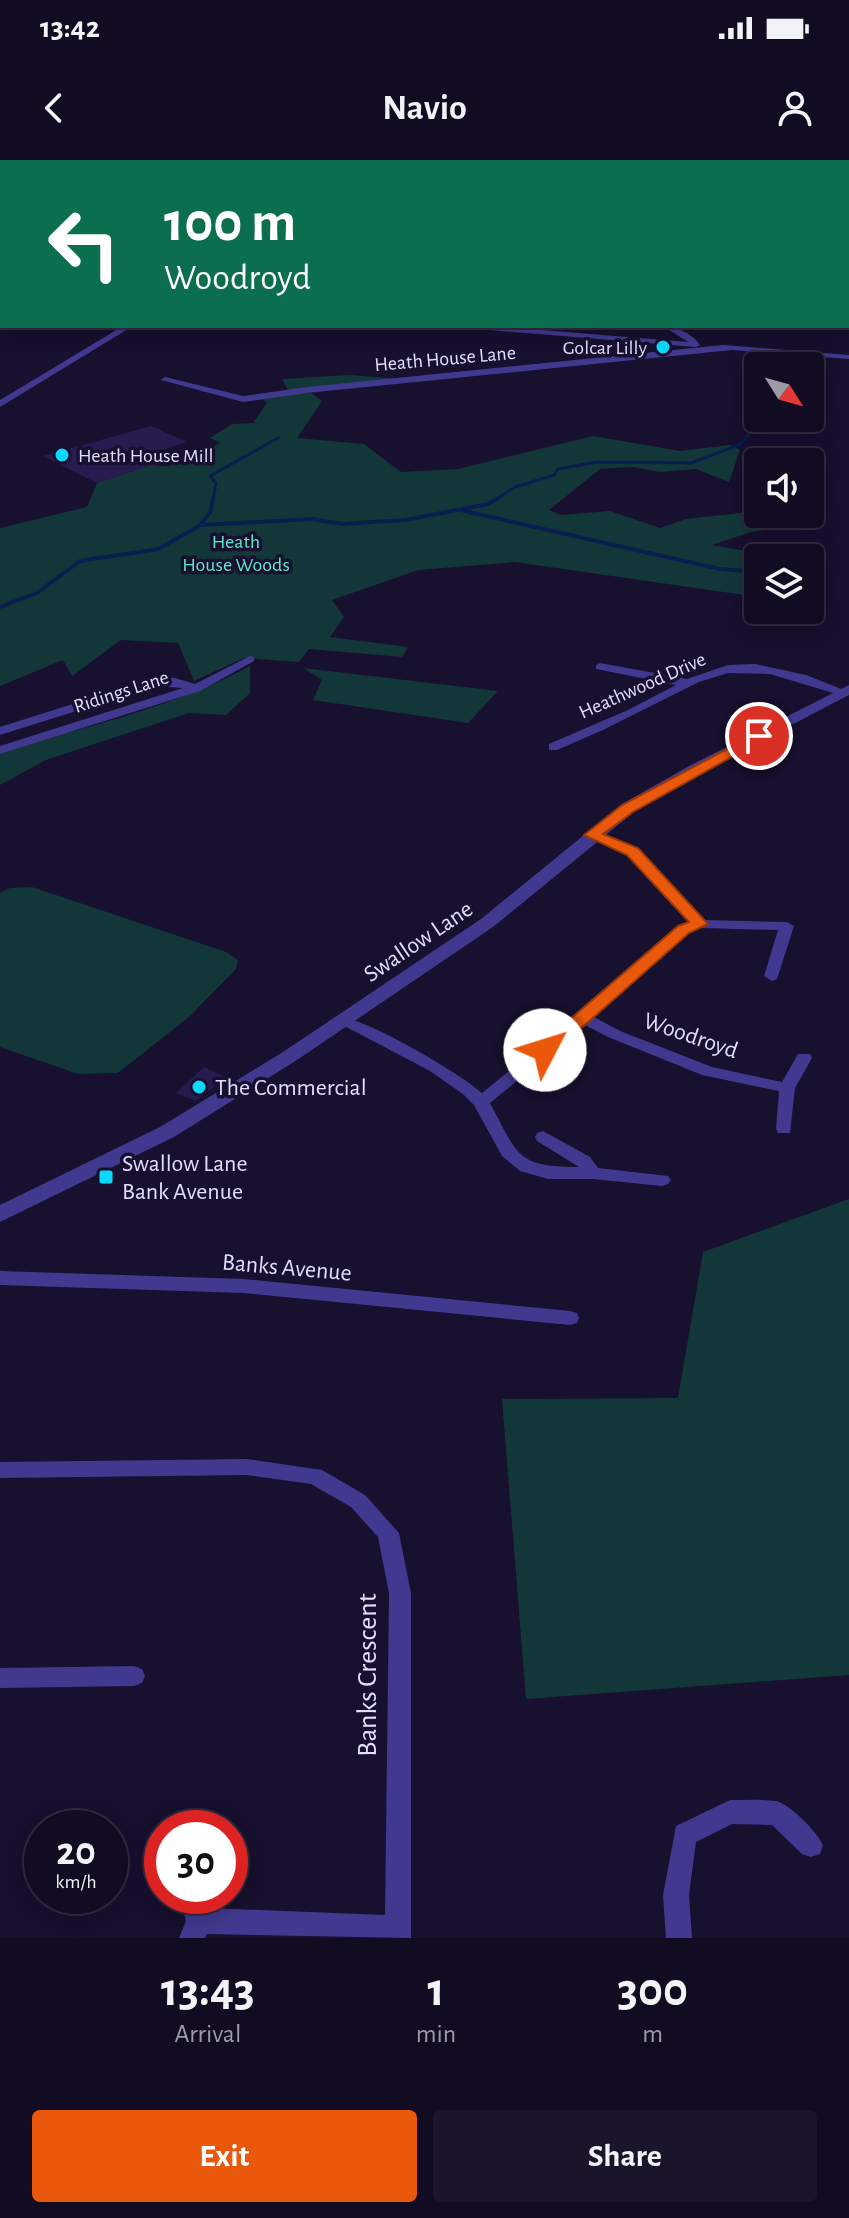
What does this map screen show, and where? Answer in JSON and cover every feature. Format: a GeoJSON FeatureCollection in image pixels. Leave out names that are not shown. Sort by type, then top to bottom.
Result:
{"type":"FeatureCollection","features":[{"type":"Feature","properties":{"kind":"street"},"geometry":{"type":"LineString","coordinates":[[0,404],[126,328]]}},
{"type":"Feature","properties":{"kind":"street"},"geometry":{"type":"LineString","coordinates":[[490,328],[849,357]]}},
{"type":"Feature","properties":{"kind":"street"},"geometry":{"type":"LineString","coordinates":[[670,328],[699,345]]}},
{"type":"Feature","properties":{"kind":"street","name":"Heath House Lane"},"geometry":{"type":"LineString","coordinates":[[165,380],[243,399],[731,348]]}},
{"type":"Feature","properties":{"kind":"street","name":"Ridings Lane"},"geometry":{"type":"LineString","coordinates":[[0,750],[196,688],[250,659]]}},
{"type":"Feature","properties":{"kind":"street"},"geometry":{"type":"LineString","coordinates":[[600,667],[687,683]]}},
{"type":"Feature","properties":{"kind":"street","name":"Heathwood Drive"},"geometry":{"type":"LineString","coordinates":[[553,747],[642,708],[687,683],[731,668],[779,672],[846,691]]}},
{"type":"Feature","properties":{"kind":"street"},"geometry":{"type":"LineString","coordinates":[[0,731],[155,682],[175,682],[196,688]]}},
{"type":"Feature","properties":{"kind":"street","name":"Swallow Lane"},"geometry":{"type":"LineString","coordinates":[[0,1214],[167,1132],[290,1056],[487,923],[591,835],[628,808],[846,691]]}},
{"type":"Feature","properties":{"kind":"street"},"geometry":{"type":"LineString","coordinates":[[591,835],[633,851],[700,924],[787,926],[772,976]]}},
{"type":"Feature","properties":{"kind":"street","name":"Woodroyd"},"geometry":{"type":"LineString","coordinates":[[481,1102],[584,1018],[683,930],[700,924]]}},
{"type":"Feature","properties":{"kind":"street","name":"Woodroyd"},"geometry":{"type":"LineString","coordinates":[[584,1018],[614,1034],[708,1071],[787,1088]]}},
{"type":"Feature","properties":{"kind":"street"},"geometry":{"type":"LineString","coordinates":[[341,1020],[472,1091],[508,1152],[526,1167],[548,1173],[593,1173],[662,1180]]}},
{"type":"Feature","properties":{"kind":"street"},"geometry":{"type":"LineString","coordinates":[[784,1129],[787,1088],[804,1058]]}},
{"type":"Feature","properties":{"kind":"street"},"geometry":{"type":"LineString","coordinates":[[543,1137],[584,1161],[593,1173]]}},
{"type":"Feature","properties":{"kind":"street","name":"Banks Avenue"},"geometry":{"type":"LineString","coordinates":[[0,1278],[244,1286],[570,1318]]}},
{"type":"Feature","properties":{"kind":"street","name":"Banks Crescent"},"geometry":{"type":"LineString","coordinates":[[0,1470],[247,1467],[315,1476],[358,1501],[388,1533],[400,1593],[398,1933]]}},
{"type":"Feature","properties":{"kind":"street"},"geometry":{"type":"LineString","coordinates":[[0,1678],[134,1676]]}},
{"type":"Feature","properties":{"kind":"street"},"geometry":{"type":"LineString","coordinates":[[679,1938],[676,1895],[685,1835],[730,1812],[777,1813],[811,1845]]}},
{"type":"Feature","properties":{"kind":"street"},"geometry":{"type":"LineString","coordinates":[[194,1919],[398,1933]]}},
{"type":"Feature","properties":{"kind":"green space"},"geometry":{"type":"Polygon","coordinates":[[[350,375],[401,379],[288,390],[282,379],[350,375]]]}},
{"type":"Feature","properties":{"kind":"green space","name":"Heath House Woods"},"geometry":{"type":"Polygon","coordinates":[[[307,390],[322,401],[297,438],[364,444],[401,472],[458,469],[593,436],[680,451],[730,445],[740,450],[729,482],[696,469],[660,472],[632,467],[600,469],[549,510],[561,515],[610,511],[660,528],[686,519],[744,513],[744,528],[777,528],[751,532],[712,545],[744,551],[744,595],[515,562],[418,570],[332,600],[344,617],[330,637],[408,647],[402,657],[309,649],[299,662],[244,658],[194,681],[178,643],[121,640],[72,676],[63,660],[0,686],[0,528],[87,507],[97,483],[151,465],[169,466],[221,443],[210,438],[232,424],[253,423],[267,403],[261,398],[307,390]]]}},
{"type":"Feature","properties":{"kind":"green space"},"geometry":{"type":"Polygon","coordinates":[[[250,666],[250,693],[226,715],[189,713],[46,760],[0,785],[0,753],[159,705],[250,666]]]}},
{"type":"Feature","properties":{"kind":"green space"},"geometry":{"type":"Polygon","coordinates":[[[303,668],[498,691],[468,723],[313,700],[322,680],[303,668]]]}},
{"type":"Feature","properties":{"kind":"green space"},"geometry":{"type":"Polygon","coordinates":[[[32,887],[226,952],[238,960],[236,969],[189,1017],[118,1073],[78,1074],[0,1047],[0,893],[10,888],[32,887]]]}},
{"type":"Feature","properties":{"kind":"green space"},"geometry":{"type":"Polygon","coordinates":[[[849,1199],[849,1675],[526,1699],[502,1399],[678,1398],[703,1252],[849,1199]]]}},
{"type":"Feature","properties":{"kind":"building","name":"Heath House Mill"},"geometry":{"type":"Polygon","coordinates":[[[151,426],[187,442],[137,458],[151,465],[97,483],[43,456],[151,426]]]}},
{"type":"Feature","properties":{"kind":"building","name":"The Commercial"},"geometry":{"type":"Polygon","coordinates":[[[204,1067],[226,1077],[196,1101],[176,1093],[204,1067]]]}},
{"type":"Feature","properties":{"kind":"waterway"},"geometry":{"type":"LineString","coordinates":[[495,500],[515,487],[554,475],[558,469],[597,462],[691,463],[739,445],[749,432]]}},
{"type":"Feature","properties":{"kind":"waterway"},"geometry":{"type":"LineString","coordinates":[[213,500],[216,483],[210,476],[278,438]]}},
{"type":"Feature","properties":{"kind":"waterway"},"geometry":{"type":"LineString","coordinates":[[201,524],[211,511],[213,498]]}},
{"type":"Feature","properties":{"kind":"waterway"},"geometry":{"type":"LineString","coordinates":[[0,607],[37,593],[80,561],[158,549],[201,525],[312,519],[342,524],[405,520],[488,504],[498,498]]}},
{"type":"Feature","properties":{"kind":"waterway"},"geometry":{"type":"LineString","coordinates":[[464,511],[720,569],[744,571]]}},
{"type":"Feature","properties":{"kind":"place","name":"Golcar Lilly"},"geometry":{"type":"Point","coordinates":[663,347]}},
{"type":"Feature","properties":{"kind":"place","name":"Heath House Mill"},"geometry":{"type":"Point","coordinates":[62,455]}},
{"type":"Feature","properties":{"kind":"place","name":"The Commercial"},"geometry":{"type":"Point","coordinates":[199,1087]}},
{"type":"Feature","properties":{"kind":"place","name":"Swallow Lane Bank Avenue"},"geometry":{"type":"Point","coordinates":[106,1177]}},
{"type":"Feature","properties":{"kind":"route"},"geometry":{"type":"LineString","coordinates":[[545,1050],[683,930],[700,924],[633,851],[591,835],[628,808],[759,736]]}}]}
